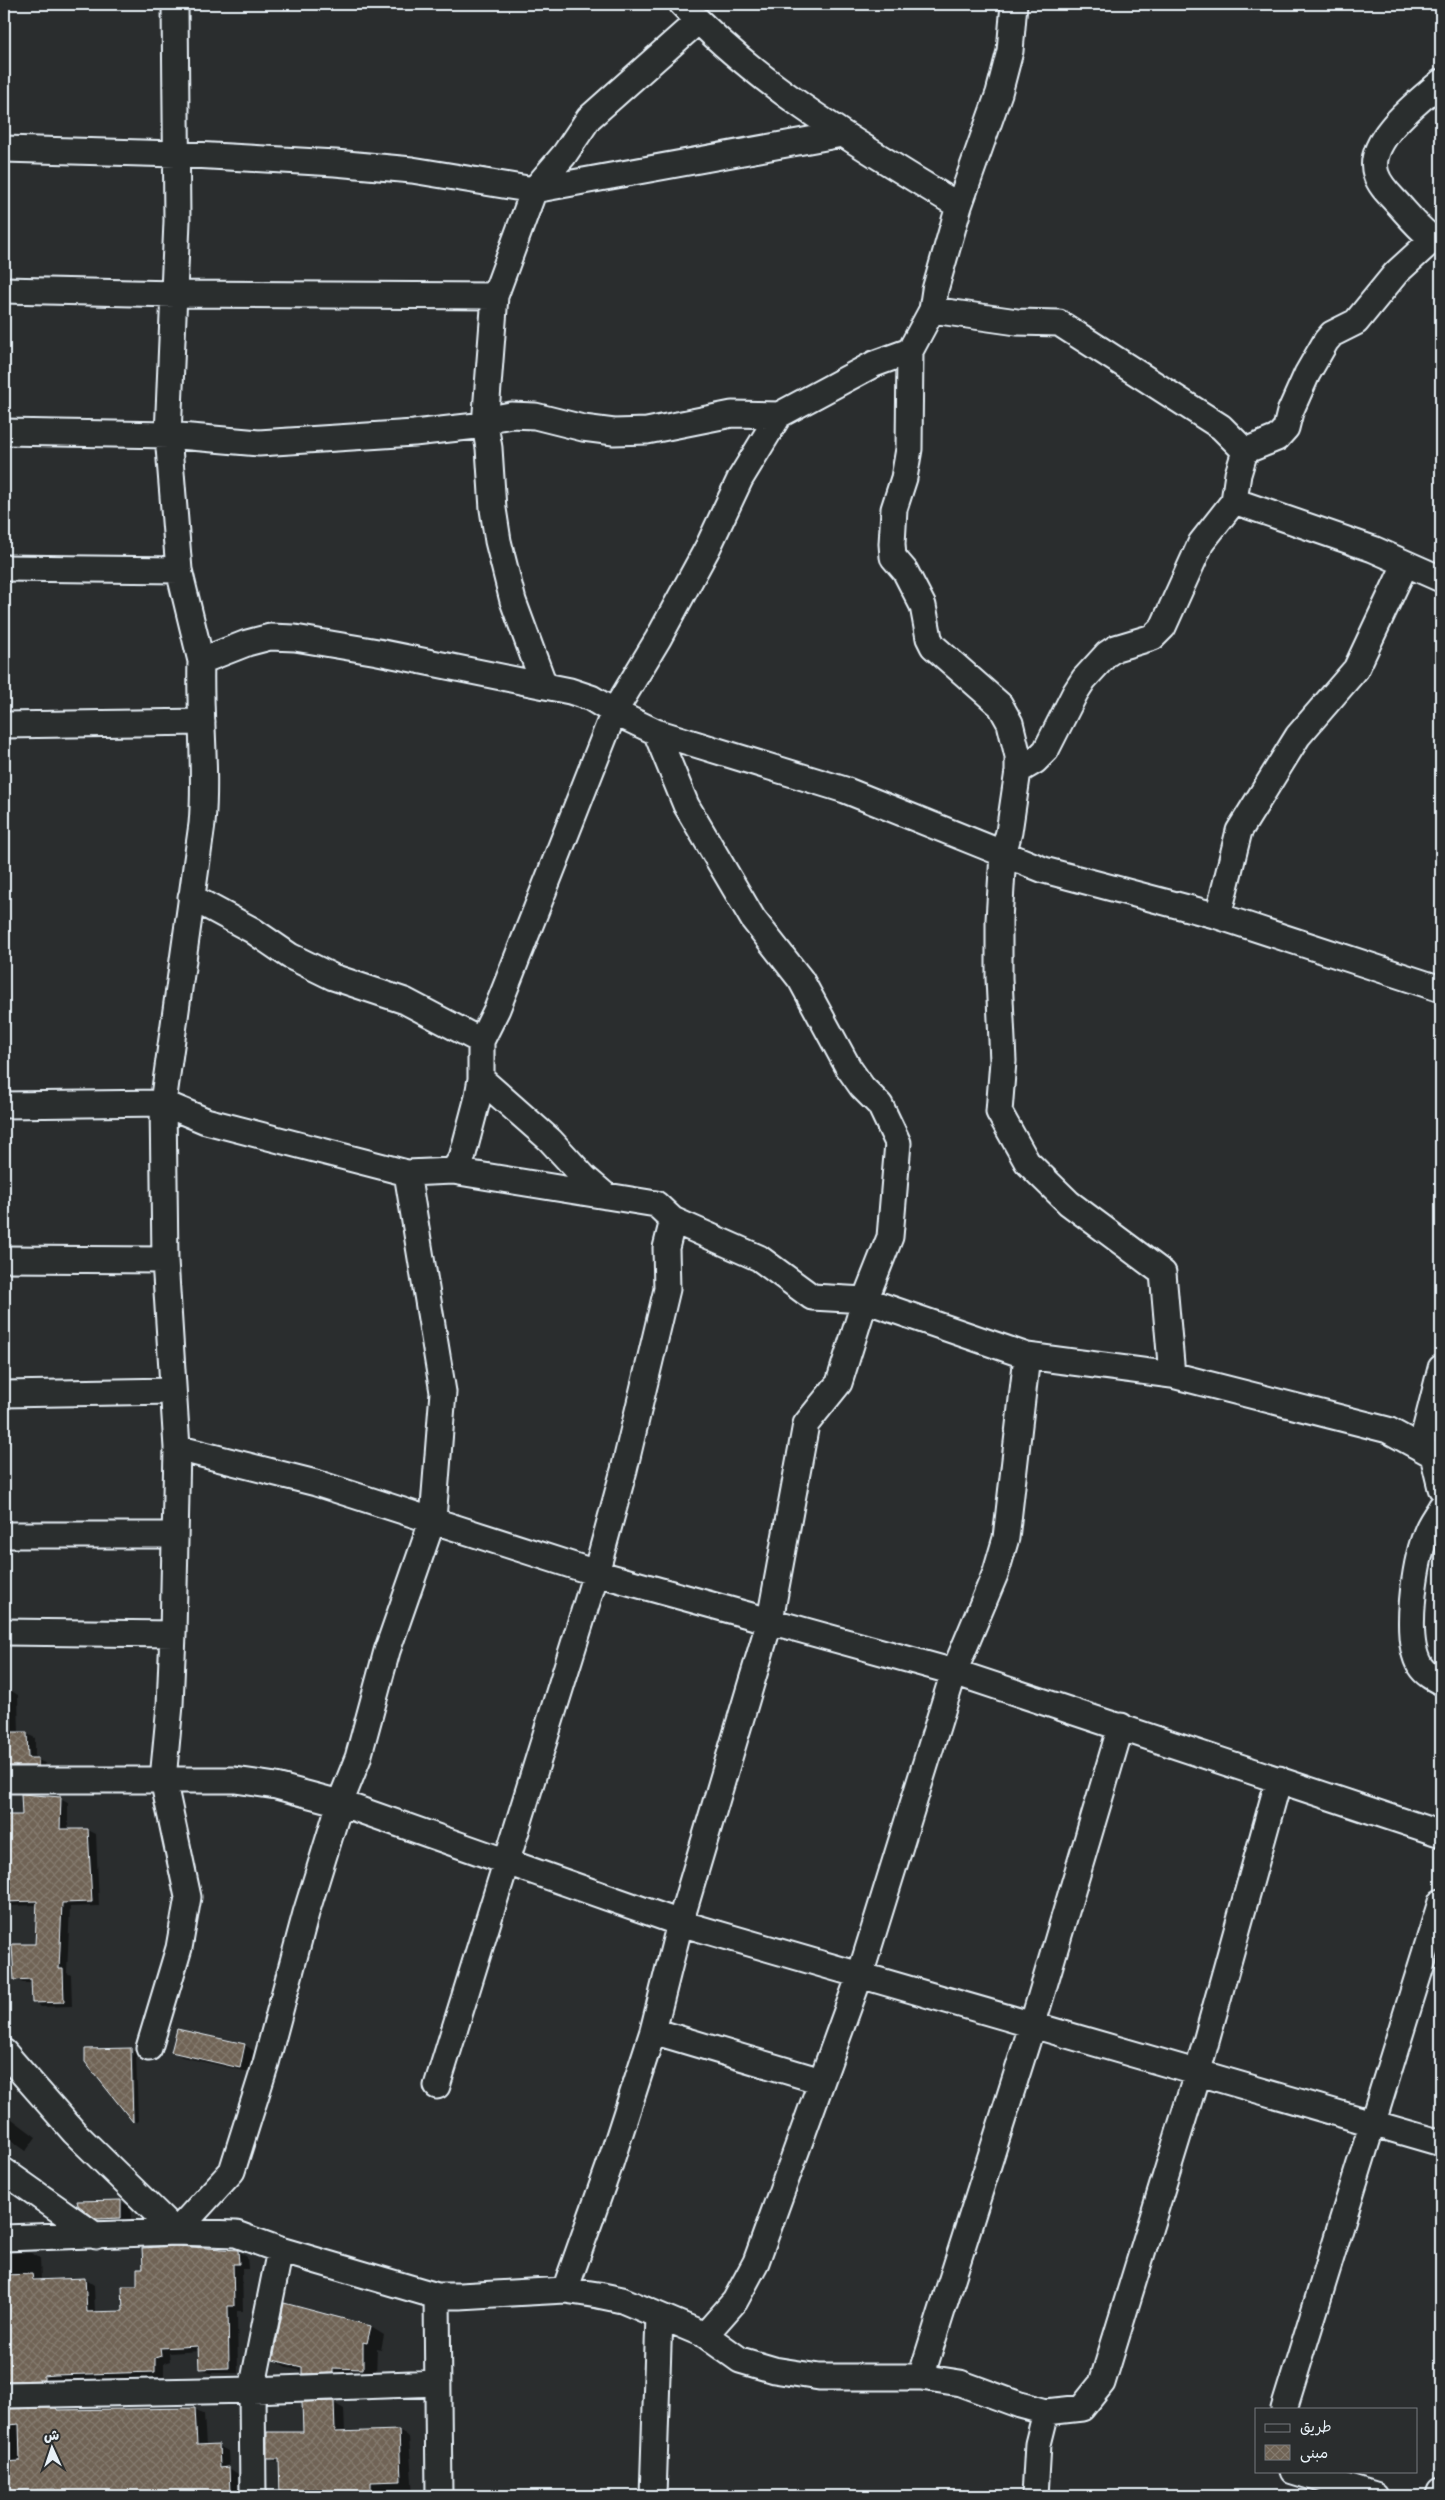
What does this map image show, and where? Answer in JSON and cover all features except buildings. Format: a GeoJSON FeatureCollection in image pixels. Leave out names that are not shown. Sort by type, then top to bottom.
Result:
{"type":"FeatureCollection","features":[{"type":"Feature","properties":{"kind":"street"},"geometry":{"type":"LineString","coordinates":[[149,2048],[180,1948],[188,1897],[163,1779],[174,1634],[178,1448],[165,1260],[163,1103],[205,792],[201,661],[179,570],[168,435],[175,294],[175,4]]}},
{"type":"Feature","properties":{"kind":"street"},"geometry":{"type":"LineString","coordinates":[[1014,4],[1011,43],[1006,70],[959,206],[935,290],[932,310],[910,351],[909,448],[904,478],[894,509],[893,558],[916,590],[924,606],[929,638],[933,646],[1000,705],[1010,723],[1015,738],[1018,771],[1009,832],[1003,854],[999,978],[1003,1061],[999,1112],[1027,1162],[1069,1203],[1163,1273],[1172,1375]]}},
{"type":"Feature","properties":{"kind":"street"},"geometry":{"type":"LineString","coordinates":[[544,685],[514,601],[498,541],[493,509],[490,448],[485,425],[495,296],[534,190],[564,155],[589,118],[690,12],[746,65],[842,134],[959,206]]}},
{"type":"Feature","properties":{"kind":"street"},"geometry":{"type":"LineString","coordinates":[[1245,451],[1277,438],[1286,428],[1290,412],[1307,374],[1326,341],[1332,334],[1361,318],[1396,273],[1431,241],[1428,235],[1383,188],[1376,174],[1375,161],[1385,138],[1404,114],[1441,82]]}},
{"type":"Feature","properties":{"kind":"street"},"geometry":{"type":"LineString","coordinates":[[4,149],[176,154],[335,163],[402,169],[534,190],[842,134]]}},
{"type":"Feature","properties":{"kind":"street"},"geometry":{"type":"LineString","coordinates":[[4,290],[175,294],[495,296]]}},
{"type":"Feature","properties":{"kind":"street"},"geometry":{"type":"LineString","coordinates":[[932,310],[1017,322],[1058,323],[1221,427],[1245,451]]}},
{"type":"Feature","properties":{"kind":"street"},"geometry":{"type":"LineString","coordinates":[[453,1171],[462,1158],[481,1079],[481,1041],[496,1009],[614,712],[658,639],[708,547],[740,479],[779,416],[874,364],[910,351]]}},
{"type":"Feature","properties":{"kind":"street"},"geometry":{"type":"LineString","coordinates":[[4,432],[168,435],[259,444],[414,433],[485,425],[495,418],[511,414],[535,416],[583,428],[614,432],[647,431],[732,414],[779,416]]}},
{"type":"Feature","properties":{"kind":"street"},"geometry":{"type":"LineString","coordinates":[[1018,771],[1046,750],[1075,693],[1084,679],[1107,654],[1116,648],[1153,637],[1163,627],[1201,543],[1234,501],[1238,474],[1245,451]]}},
{"type":"Feature","properties":{"kind":"street"},"geometry":{"type":"LineString","coordinates":[[1234,501],[1373,549],[1441,580]]}},
{"type":"Feature","properties":{"kind":"street"},"geometry":{"type":"LineString","coordinates":[[1218,916],[1239,831],[1298,736],[1356,668],[1405,565]]}},
{"type":"Feature","properties":{"kind":"street"},"geometry":{"type":"LineString","coordinates":[[4,568],[179,570]]}},
{"type":"Feature","properties":{"kind":"street"},"geometry":{"type":"LineString","coordinates":[[201,661],[270,637],[295,638],[544,685],[592,698],[614,712],[656,732],[845,790],[1044,870],[1218,916],[1441,989]]}},
{"type":"Feature","properties":{"kind":"street"},"geometry":{"type":"LineString","coordinates":[[4,725],[202,722]]}},
{"type":"Feature","properties":{"kind":"street"},"geometry":{"type":"LineString","coordinates":[[565,2290],[612,2158],[653,2030],[680,1923],[770,1620],[806,1424],[839,1383],[865,1300],[890,1237],[898,1143],[880,1105],[862,1087],[848,1068],[801,980],[753,920],[686,805],[656,732]]}},
{"type":"Feature","properties":{"kind":"street"},"geometry":{"type":"LineString","coordinates":[[191,897],[252,930],[290,956],[334,977],[405,1001],[481,1041]]}},
{"type":"Feature","properties":{"kind":"street"},"geometry":{"type":"LineString","coordinates":[[481,1079],[550,1140],[585,1178],[606,1196]]}},
{"type":"Feature","properties":{"kind":"street"},"geometry":{"type":"LineString","coordinates":[[4,1105],[163,1103],[206,1121],[407,1173],[453,1171],[656,1204],[674,1220],[759,1258],[812,1298],[865,1300],[1027,1356],[1172,1375],[1388,1430],[1432,1453]]}},
{"type":"Feature","properties":{"kind":"street"},"geometry":{"type":"LineString","coordinates":[[176,2232],[232,2171],[266,2063],[306,1913],[340,1804],[358,1758],[387,1651],[433,1519],[443,1392],[407,1173]]}},
{"type":"Feature","properties":{"kind":"street"},"geometry":{"type":"LineString","coordinates":[[437,2086],[596,1573],[624,1470],[667,1289],[666,1248],[674,1220]]}},
{"type":"Feature","properties":{"kind":"street"},"geometry":{"type":"LineString","coordinates":[[4,1260],[165,1260]]}},
{"type":"Feature","properties":{"kind":"street"},"geometry":{"type":"LineString","coordinates":[[705,2335],[734,2301],[756,2262],[860,1975],[954,1672],[987,1597],[1006,1538],[1027,1356]]}},
{"type":"Feature","properties":{"kind":"street"},"geometry":{"type":"LineString","coordinates":[[1441,1368],[1432,1453],[1441,1488]]}},
{"type":"Feature","properties":{"kind":"street"},"geometry":{"type":"LineString","coordinates":[[4,1394],[173,1391]]}},
{"type":"Feature","properties":{"kind":"street"},"geometry":{"type":"LineString","coordinates":[[178,1448],[316,1483],[433,1519],[596,1573],[954,1672],[1441,1834]]}},
{"type":"Feature","properties":{"kind":"street"},"geometry":{"type":"LineString","coordinates":[[1441,1507],[1429,1526],[1422,1545],[1416,1574],[1412,1621],[1412,1640],[1420,1666],[1431,1678],[1441,1682]]}},
{"type":"Feature","properties":{"kind":"street"},"geometry":{"type":"LineString","coordinates":[[4,1535],[175,1535]]}},
{"type":"Feature","properties":{"kind":"street"},"geometry":{"type":"LineString","coordinates":[[4,1632],[174,1634]]}},
{"type":"Feature","properties":{"kind":"street"},"geometry":{"type":"LineString","coordinates":[[922,2377],[1032,2026],[1121,1726]]}},
{"type":"Feature","properties":{"kind":"street"},"geometry":{"type":"LineString","coordinates":[[4,2238],[176,2232],[236,2234],[280,2250],[437,2296],[565,2290],[622,2300],[705,2335],[740,2360],[774,2370],[819,2377],[922,2377],[960,2383],[1046,2412],[1082,2408],[1102,2383],[1198,2074],[1279,1779]]}},
{"type":"Feature","properties":{"kind":"street"},"geometry":{"type":"LineString","coordinates":[[4,1780],[235,1780],[276,1786],[340,1804],[680,1923],[1441,2143]]}},
{"type":"Feature","properties":{"kind":"street"},"geometry":{"type":"LineString","coordinates":[[1284,2408],[1441,1902]]}},
{"type":"Feature","properties":{"kind":"street"},"geometry":{"type":"LineString","coordinates":[[653,2030],[821,2081]]}},
{"type":"Feature","properties":{"kind":"street"},"geometry":{"type":"LineString","coordinates":[[4,2052],[74,2132],[176,2232]]}},
{"type":"Feature","properties":{"kind":"street"},"geometry":{"type":"LineString","coordinates":[[4,2171],[96,2236]]}},
{"type":"Feature","properties":{"kind":"street"},"geometry":{"type":"LineString","coordinates":[[253,2496],[252,2390],[280,2250]]}},
{"type":"Feature","properties":{"kind":"street"},"geometry":{"type":"LineString","coordinates":[[437,2296],[439,2496]]}},
{"type":"Feature","properties":{"kind":"street"},"geometry":{"type":"LineString","coordinates":[[653,2496],[659,2316]]}},
{"type":"Feature","properties":{"kind":"street"},"geometry":{"type":"LineString","coordinates":[[4,2395],[252,2390],[438,2383]]}},
{"type":"Feature","properties":{"kind":"street"},"geometry":{"type":"LineString","coordinates":[[1035,2496],[1038,2444],[1046,2412]]}},
{"type":"Feature","properties":{"kind":"street"},"geometry":{"type":"LineString","coordinates":[[1296,2472],[1375,2496]]}}]}
